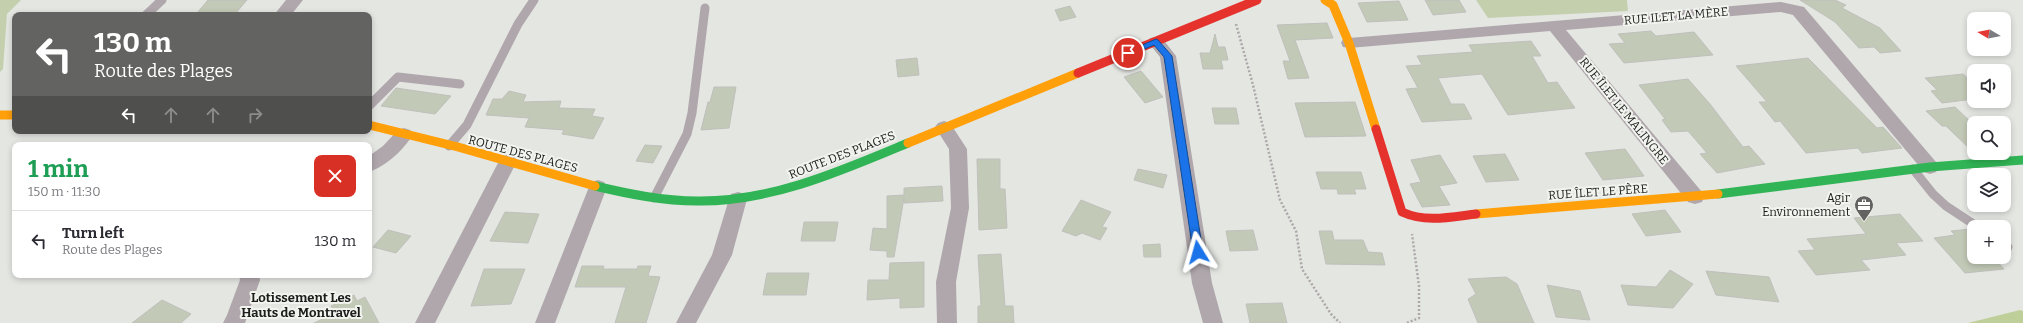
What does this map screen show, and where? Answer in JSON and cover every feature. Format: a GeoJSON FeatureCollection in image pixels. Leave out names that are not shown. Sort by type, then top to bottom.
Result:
{"type":"FeatureCollection","features":[{"type":"Feature","properties":{"kind":"street"},"geometry":{"type":"LineString","coordinates":[[285,12],[295,0]]}},
{"type":"Feature","properties":{"kind":"street","name":"ROUTE DES PLAGES"},"geometry":{"type":"LineString","coordinates":[[372,126],[508,161],[598,187],[654,198],[694,201],[738,199],[787,188],[833,174],[944,127],[1257,0]]}},
{"type":"Feature","properties":{"kind":"street"},"geometry":{"type":"LineString","coordinates":[[1325,0],[1333,5],[1350,43],[1402,212],[1410,217]]}},
{"type":"Feature","properties":{"kind":"street","name":"RUE ILET LA MÈRE"},"geometry":{"type":"LineString","coordinates":[[1350,43],[1781,7],[1798,11],[1930,166]]}},
{"type":"Feature","properties":{"kind":"street","name":"RUE ÎLET LE MALINGRE"},"geometry":{"type":"LineString","coordinates":[[1554,26],[1694,197]]}},
{"type":"Feature","properties":{"kind":"street"},"geometry":{"type":"LineString","coordinates":[[1156,42],[1168,56],[1202,283],[1213,323]]}},
{"type":"Feature","properties":{"kind":"street"},"geometry":{"type":"LineString","coordinates":[[0,115],[12,115]]}},
{"type":"Feature","properties":{"kind":"street"},"geometry":{"type":"LineString","coordinates":[[944,127],[958,149],[960,208],[946,282],[947,323]]}},
{"type":"Feature","properties":{"kind":"street"},"geometry":{"type":"LineString","coordinates":[[372,163],[389,152],[404,134]]}},
{"type":"Feature","properties":{"kind":"street","name":"RUE ÎLET LE PÈRE"},"geometry":{"type":"LineString","coordinates":[[1410,217],[1424,218],[1694,197],[1930,166],[2023,160]]}},
{"type":"Feature","properties":{"kind":"street"},"geometry":{"type":"LineString","coordinates":[[425,323],[508,161]]}},
{"type":"Feature","properties":{"kind":"street"},"geometry":{"type":"LineString","coordinates":[[545,323],[598,187]]}},
{"type":"Feature","properties":{"kind":"street"},"geometry":{"type":"LineString","coordinates":[[686,323],[722,255],[738,199]]}},
{"type":"Feature","properties":{"kind":"street"},"geometry":{"type":"LineString","coordinates":[[233,323],[236,320],[250,278]]}},
{"type":"Feature","properties":{"kind":"lane"},"geometry":{"type":"LineString","coordinates":[[149,12],[162,0]]}},
{"type":"Feature","properties":{"kind":"lane"},"geometry":{"type":"LineString","coordinates":[[449,146],[467,125],[518,24],[534,0]]}},
{"type":"Feature","properties":{"kind":"lane"},"geometry":{"type":"LineString","coordinates":[[654,198],[687,134],[692,113],[705,8]]}},
{"type":"Feature","properties":{"kind":"lane"},"geometry":{"type":"LineString","coordinates":[[372,103],[394,79],[398,77],[460,84]]}},
{"type":"Feature","properties":{"kind":"lane"},"geometry":{"type":"LineString","coordinates":[[1913,169],[1933,194],[1946,206],[1967,220]]}},
{"type":"Feature","properties":{"kind":"path"},"geometry":{"type":"LineString","coordinates":[[1232,11],[1253,85],[1280,200],[1296,231],[1302,269],[1331,314],[1340,323]]}},
{"type":"Feature","properties":{"kind":"path"},"geometry":{"type":"LineString","coordinates":[[1407,323],[1419,318],[1419,286],[1410,217]]}},
{"type":"Feature","properties":{"kind":"green space"},"geometry":{"type":"Polygon","coordinates":[[[0,0],[21,0],[7,14],[3,69],[0,72],[0,0]]]}},
{"type":"Feature","properties":{"kind":"green space"},"geometry":{"type":"Polygon","coordinates":[[[1476,0],[1627,0],[1628,11],[1488,18],[1476,0]]]}},
{"type":"Feature","properties":{"kind":"green space"},"geometry":{"type":"Polygon","coordinates":[[[2020,310],[2023,311],[2023,323],[1968,323],[2020,310]]]}},
{"type":"Feature","properties":{"kind":"building"},"geometry":{"type":"Polygon","coordinates":[[[208,0],[247,0],[237,12],[198,12],[208,0]]]}},
{"type":"Feature","properties":{"kind":"building"},"geometry":{"type":"Polygon","coordinates":[[[1425,0],[1459,0],[1466,12],[1433,15],[1425,0]]]}},
{"type":"Feature","properties":{"kind":"building"},"geometry":{"type":"Polygon","coordinates":[[[1800,0],[1835,0],[1846,5],[1842,8],[1880,28],[1901,51],[1880,53],[1874,47],[1859,48],[1835,22],[1800,0]]]}},
{"type":"Feature","properties":{"kind":"building"},"geometry":{"type":"Polygon","coordinates":[[[1399,1],[1408,20],[1367,22],[1358,3],[1399,1]]]}},
{"type":"Feature","properties":{"kind":"building"},"geometry":{"type":"Polygon","coordinates":[[[1070,6],[1076,17],[1060,21],[1055,10],[1070,6]]]}},
{"type":"Feature","properties":{"kind":"building"},"geometry":{"type":"Polygon","coordinates":[[[1327,23],[1333,38],[1295,40],[1309,78],[1288,79],[1283,61],[1290,61],[1277,25],[1327,23]]]}},
{"type":"Feature","properties":{"kind":"building"},"geometry":{"type":"Polygon","coordinates":[[[1651,31],[1656,36],[1694,32],[1713,55],[1624,63],[1609,44],[1625,43],[1618,34],[1651,31]]]}},
{"type":"Feature","properties":{"kind":"building"},"geometry":{"type":"Polygon","coordinates":[[[1215,34],[1218,47],[1225,47],[1228,60],[1221,60],[1223,69],[1203,69],[1200,53],[1210,53],[1215,34]]]}},
{"type":"Feature","properties":{"kind":"building"},"geometry":{"type":"Polygon","coordinates":[[[1531,41],[1541,56],[1532,56],[1548,83],[1557,82],[1575,108],[1508,115],[1482,74],[1438,78],[1451,104],[1464,104],[1472,119],[1422,122],[1406,89],[1418,88],[1406,66],[1422,65],[1417,56],[1473,52],[1469,45],[1531,41]]]}},
{"type":"Feature","properties":{"kind":"building"},"geometry":{"type":"Polygon","coordinates":[[[917,58],[919,75],[898,77],[896,60],[917,58]]]}},
{"type":"Feature","properties":{"kind":"building"},"geometry":{"type":"Polygon","coordinates":[[[1808,58],[1877,128],[1883,127],[1902,148],[1862,153],[1858,148],[1806,153],[1780,121],[1775,122],[1759,102],[1767,102],[1736,66],[1808,58]]]}},
{"type":"Feature","properties":{"kind":"building"},"geometry":{"type":"Polygon","coordinates":[[[1141,71],[1163,97],[1145,103],[1124,77],[1141,71]]]}},
{"type":"Feature","properties":{"kind":"building"},"geometry":{"type":"Polygon","coordinates":[[[1963,74],[1967,78],[1967,100],[1942,103],[1931,91],[1937,90],[1925,78],[1963,74]]]}},
{"type":"Feature","properties":{"kind":"building"},"geometry":{"type":"Polygon","coordinates":[[[1688,79],[1710,104],[1743,147],[1749,146],[1765,164],[1717,173],[1700,154],[1707,153],[1688,131],[1671,132],[1662,120],[1665,119],[1639,85],[1688,79]]]}},
{"type":"Feature","properties":{"kind":"building"},"geometry":{"type":"Polygon","coordinates":[[[714,87],[736,87],[729,128],[701,130],[708,102],[710,102],[714,87]]]}},
{"type":"Feature","properties":{"kind":"building"},"geometry":{"type":"Polygon","coordinates":[[[396,88],[451,96],[435,114],[381,106],[396,88]]]}},
{"type":"Feature","properties":{"kind":"building"},"geometry":{"type":"Polygon","coordinates":[[[509,91],[526,95],[523,102],[561,101],[559,108],[595,109],[592,116],[604,118],[593,139],[562,134],[564,130],[525,127],[529,118],[486,115],[493,99],[502,99],[509,91]]]}},
{"type":"Feature","properties":{"kind":"building"},"geometry":{"type":"Polygon","coordinates":[[[1355,102],[1366,136],[1305,137],[1295,103],[1355,102]]]}},
{"type":"Feature","properties":{"kind":"building"},"geometry":{"type":"Polygon","coordinates":[[[1955,107],[1967,118],[1967,146],[1946,126],[1942,126],[1926,111],[1955,107]]]}},
{"type":"Feature","properties":{"kind":"building"},"geometry":{"type":"Polygon","coordinates":[[[1212,108],[1236,108],[1239,124],[1215,124],[1212,108]]]}},
{"type":"Feature","properties":{"kind":"building"},"geometry":{"type":"Polygon","coordinates":[[[645,145],[662,146],[653,163],[636,161],[645,145]]]}},
{"type":"Feature","properties":{"kind":"building"},"geometry":{"type":"Polygon","coordinates":[[[1625,149],[1644,176],[1603,180],[1585,153],[1625,149]]]}},
{"type":"Feature","properties":{"kind":"building"},"geometry":{"type":"Polygon","coordinates":[[[1505,154],[1519,180],[1486,182],[1473,156],[1505,154]]]}},
{"type":"Feature","properties":{"kind":"building"},"geometry":{"type":"Polygon","coordinates":[[[1440,155],[1457,183],[1439,186],[1450,205],[1422,207],[1410,184],[1421,182],[1411,160],[1440,155]]]}},
{"type":"Feature","properties":{"kind":"building"},"geometry":{"type":"Polygon","coordinates":[[[977,159],[1000,159],[1000,189],[1005,189],[1007,228],[979,230],[977,159]]]}},
{"type":"Feature","properties":{"kind":"building"},"geometry":{"type":"Polygon","coordinates":[[[1138,169],[1167,175],[1163,188],[1134,180],[1138,169]]]}},
{"type":"Feature","properties":{"kind":"building"},"geometry":{"type":"Polygon","coordinates":[[[1316,172],[1361,172],[1366,189],[1354,189],[1356,194],[1338,194],[1337,189],[1321,189],[1316,172]]]}},
{"type":"Feature","properties":{"kind":"building"},"geometry":{"type":"Polygon","coordinates":[[[942,186],[943,201],[904,203],[904,198],[894,257],[887,257],[887,251],[870,250],[873,228],[887,229],[887,196],[904,195],[904,188],[942,186]]]}},
{"type":"Feature","properties":{"kind":"building"},"geometry":{"type":"Polygon","coordinates":[[[1081,200],[1111,212],[1102,227],[1107,228],[1100,240],[1082,233],[1076,236],[1062,231],[1081,200]]]}},
{"type":"Feature","properties":{"kind":"building"},"geometry":{"type":"Polygon","coordinates":[[[1665,210],[1681,232],[1646,236],[1632,214],[1665,210]]]}},
{"type":"Feature","properties":{"kind":"building"},"geometry":{"type":"Polygon","coordinates":[[[505,212],[539,214],[528,243],[490,241],[505,212]]]}},
{"type":"Feature","properties":{"kind":"building"},"geometry":{"type":"Polygon","coordinates":[[[1900,214],[1923,241],[1896,243],[1906,255],[1861,260],[1870,270],[1816,275],[1798,251],[1815,250],[1807,239],[1866,234],[1854,218],[1900,214]]]}},
{"type":"Feature","properties":{"kind":"building"},"geometry":{"type":"Polygon","coordinates":[[[804,222],[838,222],[835,241],[801,241],[804,222]]]}},
{"type":"Feature","properties":{"kind":"building"},"geometry":{"type":"Polygon","coordinates":[[[1967,229],[1967,264],[1999,264],[2004,269],[1965,273],[1934,238],[1955,235],[1951,231],[1967,229]]]}},
{"type":"Feature","properties":{"kind":"building"},"geometry":{"type":"Polygon","coordinates":[[[388,230],[411,236],[396,253],[373,247],[388,230]]]}},
{"type":"Feature","properties":{"kind":"building"},"geometry":{"type":"Polygon","coordinates":[[[1253,230],[1258,250],[1230,251],[1226,231],[1253,230]]]}},
{"type":"Feature","properties":{"kind":"building"},"geometry":{"type":"Polygon","coordinates":[[[1319,231],[1332,231],[1334,240],[1363,240],[1368,252],[1382,253],[1385,265],[1326,264],[1319,231]]]}},
{"type":"Feature","properties":{"kind":"building"},"geometry":{"type":"Polygon","coordinates":[[[1160,244],[1161,257],[1144,257],[1143,245],[1160,244]]]}},
{"type":"Feature","properties":{"kind":"building"},"geometry":{"type":"Polygon","coordinates":[[[1001,254],[1005,306],[1013,306],[1014,323],[978,323],[978,306],[981,306],[978,255],[1001,254]]]}},
{"type":"Feature","properties":{"kind":"building"},"geometry":{"type":"Polygon","coordinates":[[[924,262],[924,307],[900,308],[900,298],[867,300],[868,280],[889,280],[890,263],[924,262]]]}},
{"type":"Feature","properties":{"kind":"building"},"geometry":{"type":"Polygon","coordinates":[[[582,266],[604,266],[603,269],[637,269],[638,266],[651,266],[648,276],[660,277],[646,323],[615,323],[626,287],[575,287],[582,266]]]}},
{"type":"Feature","properties":{"kind":"building"},"geometry":{"type":"Polygon","coordinates":[[[484,269],[525,269],[511,304],[471,306],[484,269]]]}},
{"type":"Feature","properties":{"kind":"building"},"geometry":{"type":"Polygon","coordinates":[[[1670,270],[1693,284],[1673,308],[1628,305],[1621,285],[1656,287],[1670,270]]]}},
{"type":"Feature","properties":{"kind":"building"},"geometry":{"type":"Polygon","coordinates":[[[1706,271],[1769,277],[1779,302],[1716,295],[1706,271]]]}},
{"type":"Feature","properties":{"kind":"building"},"geometry":{"type":"Polygon","coordinates":[[[767,273],[809,273],[806,295],[763,295],[767,273]]]}},
{"type":"Feature","properties":{"kind":"building"},"geometry":{"type":"Polygon","coordinates":[[[1506,277],[1517,284],[1534,323],[1478,323],[1468,299],[1476,294],[1468,279],[1506,277]]]}},
{"type":"Feature","properties":{"kind":"building"},"geometry":{"type":"Polygon","coordinates":[[[1547,285],[1580,291],[1590,320],[1556,317],[1547,285]]]}},
{"type":"Feature","properties":{"kind":"building"},"geometry":{"type":"Polygon","coordinates":[[[354,295],[357,301],[365,297],[379,323],[314,323],[335,313],[331,306],[354,295]]]}},
{"type":"Feature","properties":{"kind":"building"},"geometry":{"type":"Polygon","coordinates":[[[162,300],[191,314],[181,323],[132,323],[162,300]]]}},
{"type":"Feature","properties":{"kind":"building"},"geometry":{"type":"Polygon","coordinates":[[[1282,303],[1287,323],[1250,323],[1246,304],[1282,303]]]}},
{"type":"Feature","properties":{"kind":"traffic: fast"},"geometry":{"type":"LineString","coordinates":[[595,186],[667,200],[712,201],[738,198],[788,188],[836,172],[908,143]]}},
{"type":"Feature","properties":{"kind":"traffic: fast"},"geometry":{"type":"LineString","coordinates":[[1718,194],[1930,167],[2023,160]]}},
{"type":"Feature","properties":{"kind":"traffic: slow"},"geometry":{"type":"LineString","coordinates":[[1325,0],[1333,5],[1349,43],[1376,129]]}},
{"type":"Feature","properties":{"kind":"traffic: slow"},"geometry":{"type":"LineString","coordinates":[[908,143],[1078,73]]}},
{"type":"Feature","properties":{"kind":"traffic: slow"},"geometry":{"type":"LineString","coordinates":[[0,115],[12,115]]}},
{"type":"Feature","properties":{"kind":"traffic: slow"},"geometry":{"type":"LineString","coordinates":[[372,126],[458,147],[595,186]]}},
{"type":"Feature","properties":{"kind":"traffic: slow"},"geometry":{"type":"LineString","coordinates":[[1476,214],[1718,194]]}},
{"type":"Feature","properties":{"kind":"traffic: jam"},"geometry":{"type":"LineString","coordinates":[[1078,73],[1257,0]]}},
{"type":"Feature","properties":{"kind":"traffic: jam"},"geometry":{"type":"LineString","coordinates":[[1376,129],[1402,212],[1419,218],[1438,218],[1476,214]]}},
{"type":"Feature","properties":{"kind":"place","name":"Agir Environnement"},"geometry":{"type":"Point","coordinates":[1864,222]}},
{"type":"Feature","properties":{"kind":"district","name":"Lotissement Les Hauts de Montravel"},"geometry":{"type":"Point","coordinates":[301,304]}},
{"type":"Feature","properties":{"kind":"route"},"geometry":{"type":"LineString","coordinates":[[1128,53],[1156,42],[1168,56],[1198,252]]}}]}
